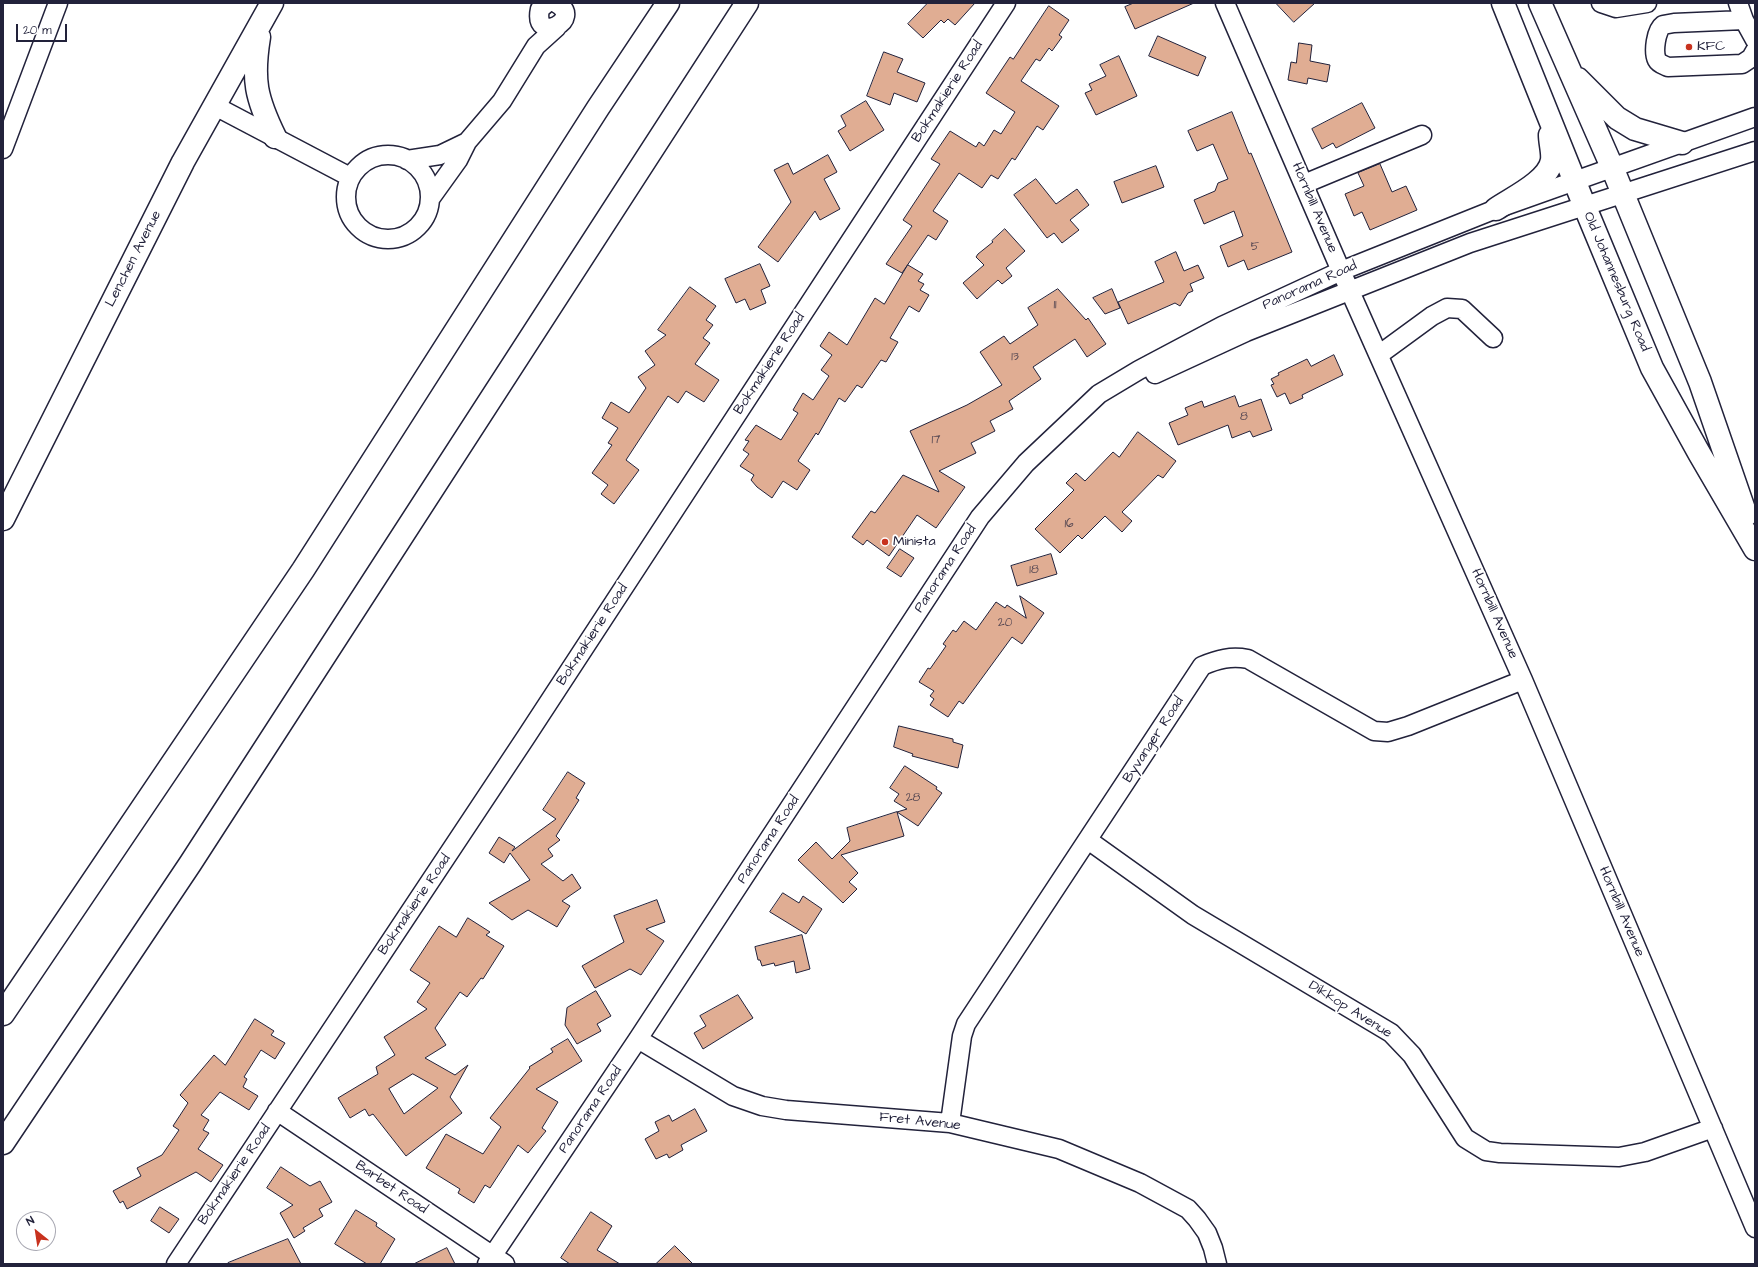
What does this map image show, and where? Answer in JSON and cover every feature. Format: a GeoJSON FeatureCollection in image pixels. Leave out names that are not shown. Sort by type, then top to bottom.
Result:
{"type":"FeatureCollection","features":[{"type":"Feature","properties":{"kind":"main road","name":"Lenchen Avenue"},"geometry":{"type":"LineString","coordinates":[[3,519],[145,238],[272,3]]}},
{"type":"Feature","properties":{"kind":"main road"},"geometry":{"type":"LineString","coordinates":[[3,1014],[303,570],[598,108],[668,3]]}},
{"type":"Feature","properties":{"kind":"main road"},"geometry":{"type":"LineString","coordinates":[[3,1143],[198,851],[747,3]]}},
{"type":"Feature","properties":{"kind":"main road","name":"Old Johannesburg Road"},"geometry":{"type":"LineString","coordinates":[[1503,3],[1549,120],[1652,368],[1698,453],[1755,549]]}},
{"type":"Feature","properties":{"kind":"main road"},"geometry":{"type":"LineString","coordinates":[[1540,3],[1612,167],[1700,382],[1755,541]]}},
{"type":"Feature","properties":{"kind":"main road"},"geometry":{"type":"LineString","coordinates":[[261,24],[255,66],[255,82],[259,100],[275,137]]}},
{"type":"Feature","properties":{"kind":"main road"},"geometry":{"type":"LineString","coordinates":[[1569,69],[1617,118],[1635,129],[1682,143]]}},
{"type":"Feature","properties":{"kind":"main road"},"geometry":{"type":"LineString","coordinates":[[1496,209],[1538,182],[1547,171],[1552,161],[1549,120]]}},
{"type":"Feature","properties":{"kind":"street"},"geometry":{"type":"LineString","coordinates":[[3,149],[58,3]]}},
{"type":"Feature","properties":{"kind":"street","name":"Bokmakierie Road"},"geometry":{"type":"LineString","coordinates":[[176,1264],[526,737],[1006,3]]}},
{"type":"Feature","properties":{"kind":"street","name":"Hornbill Avenue"},"geometry":{"type":"LineString","coordinates":[[1225,3],[1341,271],[1380,354],[1523,680],[1755,1228]]}},
{"type":"Feature","properties":{"kind":"street"},"geometry":{"type":"LineString","coordinates":[[1601,3],[1616,8],[1647,3]]}},
{"type":"Feature","properties":{"kind":"street"},"geometry":{"type":"LineString","coordinates":[[1738,3],[1744,20],[1755,40]]}},
{"type":"Feature","properties":{"kind":"street"},"geometry":{"type":"LineString","coordinates":[[544,6],[542,24],[549,28],[562,12]]}},
{"type":"Feature","properties":{"kind":"street"},"geometry":{"type":"LineString","coordinates":[[536,46],[544,6]]}},
{"type":"Feature","properties":{"kind":"street"},"geometry":{"type":"LineString","coordinates":[[430,199],[458,160],[467,142],[502,101],[536,46],[562,12]]}},
{"type":"Feature","properties":{"kind":"street"},"geometry":{"type":"LineString","coordinates":[[1744,20],[1674,23],[1663,25],[1656,34],[1657,60],[1660,64],[1668,67],[1742,64],[1751,58],[1755,51]]}},
{"type":"Feature","properties":{"kind":"street"},"geometry":{"type":"LineString","coordinates":[[215,106],[350,177]]}},
{"type":"Feature","properties":{"kind":"street","name":"Panorama Road"},"geometry":{"type":"LineString","coordinates":[[495,1261],[638,1039],[980,517],[1026,463],[1100,394],[1139,370],[1222,326],[1341,271],[1496,209],[1755,116]]}},
{"type":"Feature","properties":{"kind":"street"},"geometry":{"type":"LineString","coordinates":[[1304,184],[1422,135]]}},
{"type":"Feature","properties":{"kind":"street"},"geometry":{"type":"LineString","coordinates":[[407,160],[440,155],[467,142]]}},
{"type":"Feature","properties":{"kind":"street","name":"Panorama Road"},"geometry":{"type":"LineString","coordinates":[[1065,427],[1145,379],[1246,332],[1351,292],[1470,243],[1755,151]]}},
{"type":"Feature","properties":{"kind":"street"},"geometry":{"type":"LineString","coordinates":[[391,155],[407,160],[420,169],[428,183],[430,199],[426,215],[416,229],[402,238],[385,240],[368,236],[355,225],[347,210],[345,194],[350,177],[361,165],[375,157],[391,155]]}},
{"type":"Feature","properties":{"kind":"street"},"geometry":{"type":"LineString","coordinates":[[1380,354],[1432,316],[1447,308],[1462,309],[1493,338]]}},
{"type":"Feature","properties":{"kind":"street","name":"Byvanger Road"},"geometry":{"type":"LineString","coordinates":[[950,1123],[963,1031],[966,1024],[1202,666],[1219,658],[1238,657],[1248,659],[1374,731],[1388,732],[1408,726],[1523,680]]}},
{"type":"Feature","properties":{"kind":"street","name":"Dikkop Avenue"},"geometry":{"type":"LineString","coordinates":[[1088,840],[1193,915],[1391,1033],[1412,1055],[1465,1138],[1486,1151],[1619,1157],[1645,1152],[1713,1128]]}},
{"type":"Feature","properties":{"kind":"street","name":"Fret Avenue"},"geometry":{"type":"LineString","coordinates":[[638,1039],[733,1096],[762,1106],[786,1110],[950,1123],[1059,1149],[1140,1183],[1188,1209],[1197,1219],[1213,1248],[1216,1264]]}},
{"type":"Feature","properties":{"kind":"street","name":"Barbet Road"},"geometry":{"type":"LineString","coordinates":[[278,1111],[495,1261]]}},
{"type":"Feature","properties":{"kind":"building"},"geometry":{"type":"Polygon","coordinates":[[[928,3],[975,3],[955,25],[948,19],[944,23],[941,20],[923,38],[908,24],[928,3]]]}},
{"type":"Feature","properties":{"kind":"building"},"geometry":{"type":"Polygon","coordinates":[[[1134,3],[1194,3],[1135,29],[1125,7],[1134,3]]]}},
{"type":"Feature","properties":{"kind":"building"},"geometry":{"type":"Polygon","coordinates":[[[1276,3],[1315,3],[1294,22],[1276,3]]]}},
{"type":"Feature","properties":{"kind":"building"},"geometry":{"type":"Polygon","coordinates":[[[1049,6],[1069,20],[1059,35],[1062,37],[1052,51],[1049,48],[1040,61],[1036,59],[1021,81],[1059,106],[1043,130],[1037,126],[1015,160],[1012,158],[998,179],[991,175],[982,188],[959,173],[933,211],[948,221],[936,240],[928,235],[902,273],[886,264],[912,226],[903,220],[940,164],[931,159],[950,131],[976,147],[979,142],[984,146],[994,130],[1001,134],[1015,112],[986,93],[1010,57],[1013,59],[1049,6]]]}},
{"type":"Feature","properties":{"kind":"building"},"geometry":{"type":"Polygon","coordinates":[[[1158,36],[1206,57],[1198,76],[1149,56],[1158,36]]]}},
{"type":"Feature","properties":{"kind":"building"},"geometry":{"type":"Polygon","coordinates":[[[1299,43],[1312,45],[1310,61],[1330,65],[1327,82],[1308,78],[1307,84],[1288,80],[1291,62],[1296,63],[1299,43]]]}},
{"type":"Feature","properties":{"kind":"building"},"geometry":{"type":"Polygon","coordinates":[[[884,52],[903,59],[897,72],[925,83],[917,102],[894,93],[890,105],[867,96],[884,52]]]}},
{"type":"Feature","properties":{"kind":"building"},"geometry":{"type":"Polygon","coordinates":[[[1119,56],[1137,96],[1096,115],[1085,93],[1092,90],[1089,84],[1106,76],[1100,65],[1119,56]]]}},
{"type":"Feature","properties":{"kind":"building"},"geometry":{"type":"Polygon","coordinates":[[[866,101],[884,130],[850,151],[838,131],[846,126],[841,116],[866,101]]]}},
{"type":"Feature","properties":{"kind":"building"},"geometry":{"type":"Polygon","coordinates":[[[1362,103],[1375,128],[1336,148],[1333,143],[1322,149],[1312,129],[1362,103]]]}},
{"type":"Feature","properties":{"kind":"building"},"geometry":{"type":"Polygon","coordinates":[[[1232,112],[1249,154],[1251,153],[1292,252],[1248,270],[1244,260],[1228,267],[1220,246],[1243,236],[1234,211],[1204,224],[1194,200],[1215,191],[1218,183],[1228,179],[1213,144],[1197,151],[1188,131],[1232,112]]]}},
{"type":"Feature","properties":{"kind":"building"},"geometry":{"type":"Polygon","coordinates":[[[828,155],[837,172],[824,179],[840,209],[820,220],[815,211],[778,262],[758,247],[791,202],[774,170],[788,163],[793,174],[828,155]]]}},
{"type":"Feature","properties":{"kind":"building"},"geometry":{"type":"Polygon","coordinates":[[[1380,164],[1392,192],[1406,186],[1417,210],[1370,230],[1362,212],[1354,216],[1345,194],[1364,186],[1358,173],[1380,164]]]}},
{"type":"Feature","properties":{"kind":"building"},"geometry":{"type":"Polygon","coordinates":[[[1156,166],[1164,187],[1122,203],[1114,182],[1156,166]]]}},
{"type":"Feature","properties":{"kind":"building"},"geometry":{"type":"Polygon","coordinates":[[[1036,179],[1056,204],[1077,189],[1089,205],[1070,220],[1079,230],[1062,243],[1054,233],[1047,238],[1014,195],[1036,179]]]}},
{"type":"Feature","properties":{"kind":"building"},"geometry":{"type":"Polygon","coordinates":[[[1005,229],[1025,251],[1006,268],[1012,276],[1002,284],[998,280],[977,299],[963,283],[984,265],[976,257],[978,254],[993,242],[992,241],[1005,229]]]}},
{"type":"Feature","properties":{"kind":"building"},"geometry":{"type":"Polygon","coordinates":[[[1176,252],[1184,271],[1198,265],[1204,278],[1190,284],[1193,291],[1188,293],[1180,306],[1175,303],[1128,324],[1118,302],[1164,282],[1155,262],[1176,252]]]}},
{"type":"Feature","properties":{"kind":"building"},"geometry":{"type":"Polygon","coordinates":[[[760,264],[770,286],[761,290],[766,303],[750,310],[745,299],[736,303],[725,279],[760,264]]]}},
{"type":"Feature","properties":{"kind":"building"},"geometry":{"type":"Polygon","coordinates":[[[908,265],[923,274],[918,281],[924,284],[920,290],[929,295],[919,312],[909,306],[890,338],[898,342],[886,362],[881,360],[862,388],[857,385],[845,402],[839,398],[818,435],[816,433],[798,461],[810,470],[797,490],[783,481],[772,498],[757,487],[751,480],[754,475],[740,466],[749,454],[743,450],[749,441],[745,440],[756,425],[781,440],[798,413],[793,410],[803,393],[813,400],[829,376],[821,370],[832,355],[820,346],[829,332],[847,345],[875,298],[884,304],[908,265]]]}},
{"type":"Feature","properties":{"kind":"building"},"geometry":{"type":"Polygon","coordinates":[[[690,287],[716,306],[706,320],[713,325],[703,338],[710,343],[695,364],[719,380],[704,402],[686,391],[678,403],[668,396],[626,460],[639,470],[614,504],[601,494],[608,485],[592,473],[612,445],[608,443],[618,428],[602,418],[611,402],[629,413],[646,388],[638,377],[655,365],[645,351],[666,335],[658,330],[690,287]]]}},
{"type":"Feature","properties":{"kind":"building"},"geometry":{"type":"Polygon","coordinates":[[[1058,289],[1086,320],[1088,318],[1106,344],[1087,357],[1075,339],[1033,367],[1041,379],[1009,401],[1013,409],[990,421],[995,431],[971,443],[976,453],[939,471],[965,487],[936,528],[917,515],[889,556],[867,540],[863,545],[852,537],[871,511],[875,513],[903,475],[939,492],[910,431],[967,405],[1002,385],[980,352],[1004,336],[1010,344],[1038,325],[1028,308],[1058,289]]]}},
{"type":"Feature","properties":{"kind":"building"},"geometry":{"type":"Polygon","coordinates":[[[1112,289],[1120,308],[1105,314],[1093,298],[1112,289]]]}},
{"type":"Feature","properties":{"kind":"building"},"geometry":{"type":"Polygon","coordinates":[[[1334,355],[1343,375],[1302,395],[1303,398],[1290,404],[1285,393],[1277,397],[1271,385],[1274,384],[1271,379],[1279,375],[1278,373],[1307,359],[1311,366],[1334,355]]]}},
{"type":"Feature","properties":{"kind":"building"},"geometry":{"type":"Polygon","coordinates":[[[1235,396],[1239,407],[1261,399],[1272,430],[1253,437],[1250,431],[1232,438],[1228,425],[1178,445],[1169,423],[1188,415],[1185,408],[1202,401],[1204,407],[1235,396]]]}},
{"type":"Feature","properties":{"kind":"building"},"geometry":{"type":"Polygon","coordinates":[[[1138,432],[1176,461],[1163,478],[1158,475],[1122,512],[1132,521],[1122,532],[1105,516],[1082,539],[1078,535],[1060,553],[1035,529],[1074,490],[1066,483],[1076,473],[1085,481],[1113,452],[1119,457],[1138,432]]]}},
{"type":"Feature","properties":{"kind":"building"},"geometry":{"type":"Polygon","coordinates":[[[900,549],[914,558],[901,577],[887,568],[900,549]]]}},
{"type":"Feature","properties":{"kind":"building"},"geometry":{"type":"Polygon","coordinates":[[[1051,554],[1057,574],[1017,586],[1011,566],[1051,554]]]}},
{"type":"Feature","properties":{"kind":"building"},"geometry":{"type":"Polygon","coordinates":[[[1020,596],[1044,613],[1022,644],[1012,637],[963,704],[959,701],[948,717],[930,705],[934,699],[930,696],[934,691],[919,682],[928,668],[930,669],[946,646],[943,644],[953,630],[956,632],[964,621],[976,630],[996,602],[1005,608],[1007,605],[1026,618],[1020,596]]]}},
{"type":"Feature","properties":{"kind":"building"},"geometry":{"type":"Polygon","coordinates":[[[899,726],[953,739],[953,742],[963,745],[958,768],[912,756],[913,754],[894,747],[899,726]]]}},
{"type":"Feature","properties":{"kind":"building"},"geometry":{"type":"Polygon","coordinates":[[[905,766],[937,787],[936,789],[942,793],[918,826],[897,812],[907,809],[894,801],[899,794],[890,788],[905,766]]]}},
{"type":"Feature","properties":{"kind":"building"},"geometry":{"type":"Polygon","coordinates":[[[568,772],[585,783],[576,798],[579,800],[556,836],[560,840],[548,849],[553,856],[541,864],[563,881],[572,874],[581,888],[562,901],[570,906],[557,927],[528,910],[512,920],[489,903],[530,880],[510,853],[504,863],[489,853],[499,837],[515,847],[512,851],[556,819],[543,810],[568,772]]]}},
{"type":"Feature","properties":{"kind":"building"},"geometry":{"type":"Polygon","coordinates":[[[897,812],[904,836],[841,855],[858,873],[849,882],[857,889],[843,903],[798,860],[816,842],[832,859],[850,841],[847,828],[897,812]]]}},
{"type":"Feature","properties":{"kind":"building"},"geometry":{"type":"Polygon","coordinates":[[[783,893],[799,903],[803,896],[822,909],[806,934],[770,912],[783,893]]]}},
{"type":"Feature","properties":{"kind":"building"},"geometry":{"type":"Polygon","coordinates":[[[657,900],[665,922],[646,929],[664,941],[641,975],[630,969],[595,988],[582,966],[624,942],[614,916],[657,900]]]}},
{"type":"Feature","properties":{"kind":"building"},"geometry":{"type":"Polygon","coordinates":[[[468,918],[490,932],[486,935],[504,946],[483,979],[481,978],[467,997],[460,992],[435,1028],[446,1045],[425,1058],[455,1075],[468,1065],[450,1097],[462,1113],[406,1156],[373,1114],[369,1116],[365,1109],[350,1118],[338,1098],[378,1074],[376,1067],[395,1055],[384,1037],[427,1009],[417,1002],[430,983],[410,970],[439,926],[456,937],[468,918]],[[413,1074],[389,1089],[404,1114],[438,1088],[413,1074]]]}},
{"type":"Feature","properties":{"kind":"building"},"geometry":{"type":"Polygon","coordinates":[[[802,935],[810,969],[796,973],[794,961],[775,966],[774,963],[762,966],[760,960],[758,960],[755,947],[802,935]]]}},
{"type":"Feature","properties":{"kind":"building"},"geometry":{"type":"Polygon","coordinates":[[[596,991],[611,1016],[597,1024],[601,1031],[577,1044],[565,1025],[567,1008],[596,991]]]}},
{"type":"Feature","properties":{"kind":"building"},"geometry":{"type":"Polygon","coordinates":[[[738,995],[753,1018],[703,1049],[694,1033],[706,1026],[700,1016],[738,995]]]}},
{"type":"Feature","properties":{"kind":"building"},"geometry":{"type":"Polygon","coordinates":[[[255,1019],[274,1031],[271,1035],[285,1043],[275,1059],[261,1050],[244,1077],[247,1079],[243,1087],[258,1096],[249,1110],[220,1092],[201,1115],[209,1120],[203,1130],[209,1133],[198,1149],[223,1165],[211,1182],[196,1172],[127,1209],[123,1201],[120,1203],[113,1191],[141,1176],[137,1168],[162,1155],[179,1130],[173,1126],[188,1103],[180,1095],[214,1055],[225,1065],[255,1019]]]}},
{"type":"Feature","properties":{"kind":"building"},"geometry":{"type":"Polygon","coordinates":[[[568,1039],[582,1061],[536,1089],[558,1102],[542,1128],[546,1131],[528,1153],[518,1145],[490,1188],[485,1185],[474,1203],[458,1193],[460,1189],[426,1168],[446,1134],[483,1154],[501,1127],[490,1118],[530,1068],[529,1067],[553,1052],[551,1049],[568,1039]]]}},
{"type":"Feature","properties":{"kind":"building"},"geometry":{"type":"Polygon","coordinates":[[[695,1109],[707,1131],[681,1145],[683,1150],[669,1158],[667,1154],[656,1159],[645,1139],[659,1131],[655,1122],[669,1115],[672,1121],[695,1109]]]}},
{"type":"Feature","properties":{"kind":"building"},"geometry":{"type":"Polygon","coordinates":[[[281,1167],[310,1186],[320,1181],[332,1202],[319,1209],[323,1216],[303,1228],[305,1231],[294,1238],[280,1213],[293,1205],[267,1188],[281,1167]]]}},
{"type":"Feature","properties":{"kind":"building"},"geometry":{"type":"Polygon","coordinates":[[[160,1207],[179,1219],[169,1233],[151,1221],[160,1207]]]}},
{"type":"Feature","properties":{"kind":"building"},"geometry":{"type":"Polygon","coordinates":[[[356,1210],[377,1223],[376,1226],[395,1239],[380,1264],[367,1264],[335,1244],[356,1210]]]}},
{"type":"Feature","properties":{"kind":"building"},"geometry":{"type":"Polygon","coordinates":[[[591,1212],[612,1226],[597,1250],[620,1264],[570,1264],[561,1258],[591,1212]]]}},
{"type":"Feature","properties":{"kind":"building"},"geometry":{"type":"Polygon","coordinates":[[[288,1239],[301,1264],[228,1264],[228,1263],[288,1239]]]}},
{"type":"Feature","properties":{"kind":"building"},"geometry":{"type":"Polygon","coordinates":[[[675,1246],[693,1264],[656,1264],[675,1246]]]}},
{"type":"Feature","properties":{"kind":"building"},"geometry":{"type":"Polygon","coordinates":[[[447,1248],[455,1264],[414,1264],[447,1248]]]}},
{"type":"Feature","properties":{"kind":"place","name":"KFC"},"geometry":{"type":"Point","coordinates":[1689,47]}},
{"type":"Feature","properties":{"kind":"place","name":"Minista"},"geometry":{"type":"Point","coordinates":[885,542]}}]}
